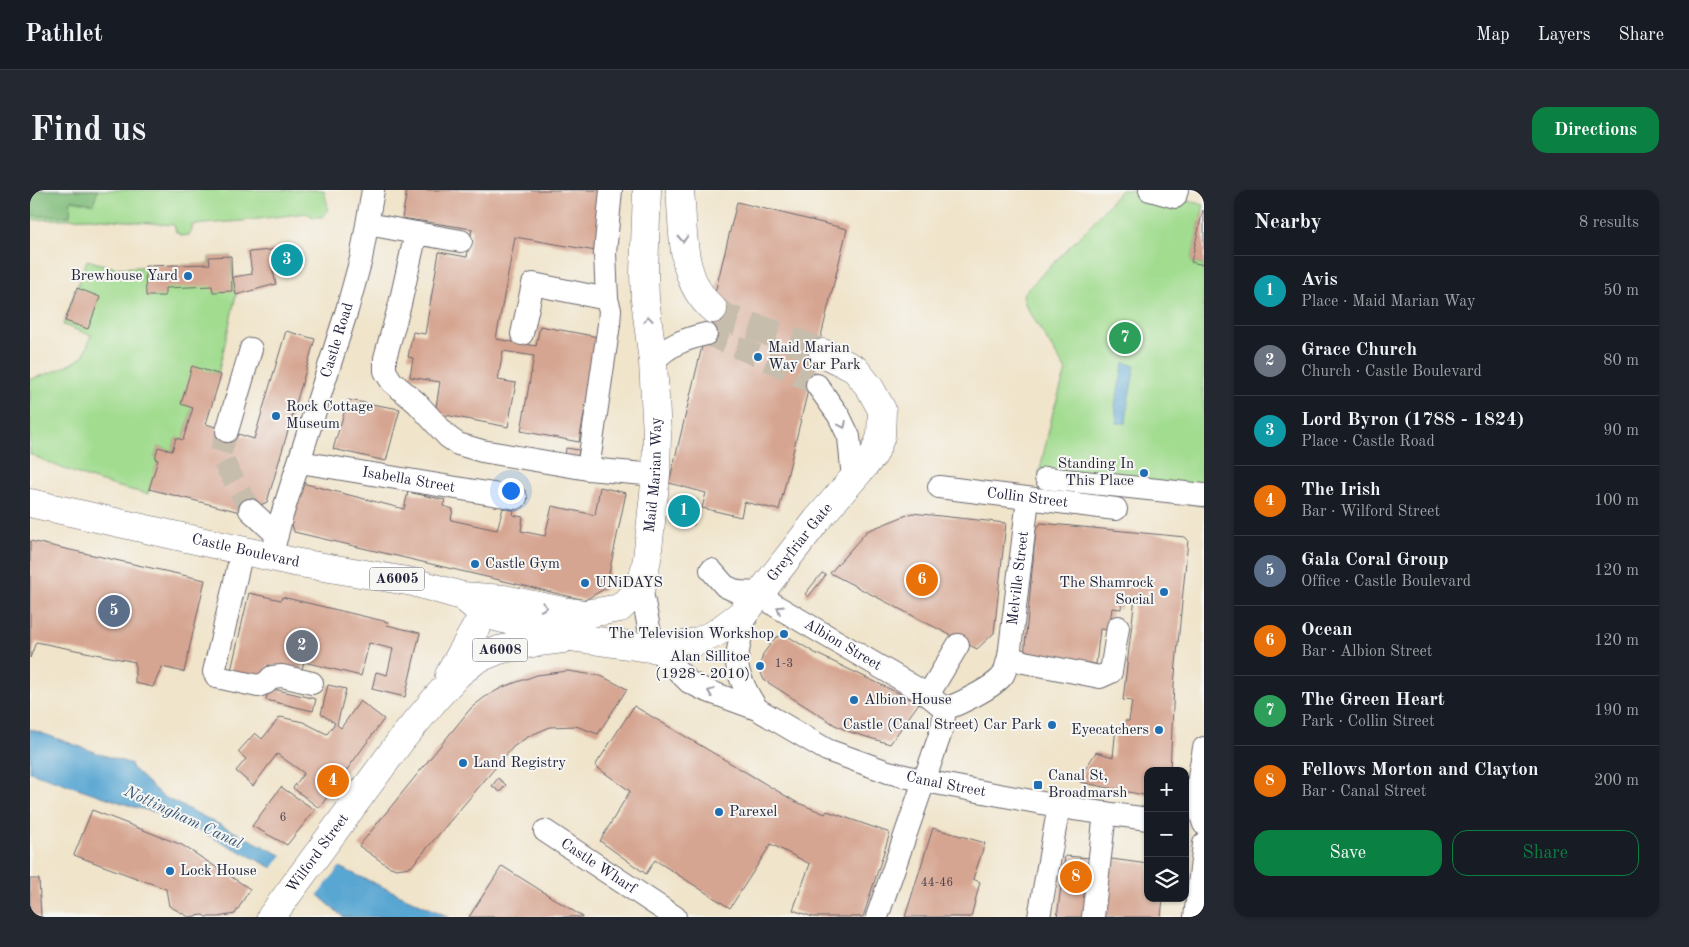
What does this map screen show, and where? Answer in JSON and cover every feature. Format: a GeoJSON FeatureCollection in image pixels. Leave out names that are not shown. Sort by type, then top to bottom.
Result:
{"type":"FeatureCollection","features":[{"type":"Feature","properties":{"kind":"main road","name":"Maid Marian Way"},"geometry":{"type":"LineString","coordinates":[[641,587],[647,559],[656,475],[657,434],[653,362],[645,282],[647,190]]}},
{"type":"Feature","properties":{"kind":"main road"},"geometry":{"type":"LineString","coordinates":[[680,190],[684,254],[687,268],[707,304],[710,322]]}},
{"type":"Feature","properties":{"kind":"main road","name":"Greyfriar Gate"},"geometry":{"type":"LineString","coordinates":[[656,649],[672,648],[698,641],[716,633],[753,601],[817,520],[874,454],[880,436],[882,410],[870,388],[855,369],[823,353]]}},
{"type":"Feature","properties":{"kind":"main road","name":"Castle Boulevard"},"geometry":{"type":"LineString","coordinates":[[30,503],[267,549],[413,582],[494,607],[581,626],[656,649]]}},
{"type":"Feature","properties":{"kind":"main road"},"geometry":{"type":"LineString","coordinates":[[581,626],[620,608],[641,587]]}},
{"type":"Feature","properties":{"kind":"main road","name":"Wilford Street"},"geometry":{"type":"LineString","coordinates":[[438,696],[494,607]]}},
{"type":"Feature","properties":{"kind":"main road","name":"Wilford Street"},"geometry":{"type":"LineString","coordinates":[[271,917],[402,739],[458,674],[477,659],[499,650],[531,643],[581,626]]}},
{"type":"Feature","properties":{"kind":"street","name":"Castle Road"},"geometry":{"type":"LineString","coordinates":[[312,683],[282,676],[272,677],[266,683],[258,686],[217,677],[214,672],[282,515],[300,462],[361,259],[373,190]]}},
{"type":"Feature","properties":{"kind":"street"},"geometry":{"type":"LineString","coordinates":[[588,469],[609,324],[610,310],[607,298],[605,253],[611,190]]}},
{"type":"Feature","properties":{"kind":"street"},"geometry":{"type":"LineString","coordinates":[[1150,190],[1175,197],[1177,190]]}},
{"type":"Feature","properties":{"kind":"street"},"geometry":{"type":"LineString","coordinates":[[368,224],[461,241]]}},
{"type":"Feature","properties":{"kind":"street"},"geometry":{"type":"LineString","coordinates":[[416,233],[400,304],[384,358],[385,371],[392,382],[413,399],[448,437],[458,444],[482,451],[588,469],[656,475]]}},
{"type":"Feature","properties":{"kind":"street"},"geometry":{"type":"LineString","coordinates":[[522,334],[533,284],[607,298]]}},
{"type":"Feature","properties":{"kind":"street"},"geometry":{"type":"LineString","coordinates":[[653,362],[659,355],[710,322]]}},
{"type":"Feature","properties":{"kind":"street"},"geometry":{"type":"LineString","coordinates":[[227,431],[251,349]]}},
{"type":"Feature","properties":{"kind":"street"},"geometry":{"type":"LineString","coordinates":[[817,384],[839,416],[849,437],[853,479]]}},
{"type":"Feature","properties":{"kind":"street","name":"Isabella Street"},"geometry":{"type":"LineString","coordinates":[[300,462],[516,498]]}},
{"type":"Feature","properties":{"kind":"street","name":"Collin Street"},"geometry":{"type":"LineString","coordinates":[[1046,478],[1204,495]]}},
{"type":"Feature","properties":{"kind":"street","name":"Collin Street"},"geometry":{"type":"LineString","coordinates":[[939,487],[1116,509]]}},
{"type":"Feature","properties":{"kind":"street","name":"Melville Street"},"geometry":{"type":"LineString","coordinates":[[945,710],[961,703],[1002,676],[1009,656],[1028,499]]}},
{"type":"Feature","properties":{"kind":"street"},"geometry":{"type":"LineString","coordinates":[[250,510],[267,549]]}},
{"type":"Feature","properties":{"kind":"street"},"geometry":{"type":"LineString","coordinates":[[712,570],[725,586],[753,601],[740,638],[738,668],[748,694],[757,709]]}},
{"type":"Feature","properties":{"kind":"street","name":"Maid Marian Way"},"geometry":{"type":"LineString","coordinates":[[641,587],[649,628],[656,649]]}},
{"type":"Feature","properties":{"kind":"street","name":"Albion Street"},"geometry":{"type":"LineString","coordinates":[[753,601],[776,606],[928,695],[945,710]]}},
{"type":"Feature","properties":{"kind":"street"},"geometry":{"type":"LineString","coordinates":[[1009,656],[1034,664],[1100,677],[1111,672],[1118,627]]}},
{"type":"Feature","properties":{"kind":"street"},"geometry":{"type":"LineString","coordinates":[[928,695],[958,645]]}},
{"type":"Feature","properties":{"kind":"street","name":"Canal Street"},"geometry":{"type":"LineString","coordinates":[[656,649],[689,682],[705,690],[757,709],[827,750],[888,772],[925,781],[1059,806],[1144,818]]}},
{"type":"Feature","properties":{"kind":"street"},"geometry":{"type":"LineString","coordinates":[[877,917],[942,730],[945,710]]}},
{"type":"Feature","properties":{"kind":"street"},"geometry":{"type":"LineString","coordinates":[[1204,748],[1197,794],[1198,806],[1204,824]]}},
{"type":"Feature","properties":{"kind":"street"},"geometry":{"type":"LineString","coordinates":[[1039,917],[1059,806]]}},
{"type":"Feature","properties":{"kind":"street"},"geometry":{"type":"LineString","coordinates":[[1093,917],[1105,813]]}},
{"type":"Feature","properties":{"kind":"street"},"geometry":{"type":"LineString","coordinates":[[1189,827],[1204,829]]}},
{"type":"Feature","properties":{"kind":"street","name":"Castle Wharf"},"geometry":{"type":"LineString","coordinates":[[545,831],[676,917]]}},
{"type":"Feature","properties":{"kind":"street"},"geometry":{"type":"LineString","coordinates":[[1196,917],[1204,844]]}},
{"type":"Feature","properties":{"kind":"green space"},"geometry":{"type":"Polygon","coordinates":[[[30,190],[324,190],[328,207],[323,217],[313,217],[307,213],[192,225],[189,235],[182,236],[176,232],[174,225],[91,218],[30,220],[30,190]]]}},
{"type":"Feature","properties":{"kind":"green space"},"geometry":{"type":"Polygon","coordinates":[[[30,190],[98,190],[93,204],[71,200],[70,216],[30,216],[30,190]]]}},
{"type":"Feature","properties":{"kind":"green space"},"geometry":{"type":"Polygon","coordinates":[[[1121,190],[1150,190],[1204,205],[1191,262],[1204,265],[1204,506],[1039,474],[1053,412],[1066,371],[1025,304],[1023,294],[1088,228],[1121,190]]]}},
{"type":"Feature","properties":{"kind":"green space","name":"Brewhouse Yard"},"geometry":{"type":"Polygon","coordinates":[[[231,256],[236,295],[218,374],[203,370],[183,440],[176,438],[172,451],[158,447],[155,458],[158,460],[148,494],[58,467],[30,454],[30,379],[75,362],[84,354],[91,335],[63,325],[87,260],[115,268],[209,264],[209,257],[231,256]]]}},
{"type":"Feature","properties":{"kind":"water"},"geometry":{"type":"Polygon","coordinates":[[[1124,362],[1135,366],[1126,423],[1117,423],[1115,405],[1124,362]]]}},
{"type":"Feature","properties":{"kind":"water","name":"Nottingham Canal"},"geometry":{"type":"Polygon","coordinates":[[[30,729],[132,764],[131,767],[162,796],[281,855],[333,875],[339,867],[449,917],[343,917],[318,895],[271,867],[168,815],[134,807],[30,772],[30,729]]]}},
{"type":"Feature","properties":{"kind":"pier"},"geometry":{"type":"Polygon","coordinates":[[[283,853],[332,872],[338,865],[341,865],[316,897],[271,870],[283,853]]]}},
{"type":"Feature","properties":{"kind":"building"},"geometry":{"type":"Polygon","coordinates":[[[407,190],[607,190],[596,251],[515,237],[496,339],[536,346],[540,326],[598,337],[579,442],[521,431],[534,356],[503,351],[498,380],[516,383],[508,427],[435,413],[440,382],[410,377],[413,358],[408,357],[413,332],[425,334],[439,252],[467,257],[472,229],[402,218],[407,190]]]}},
{"type":"Feature","properties":{"kind":"building","name":"Maid Marian Way Car Park"},"geometry":{"type":"Polygon","coordinates":[[[737,202],[847,229],[779,510],[744,502],[741,517],[702,508],[706,493],[669,483],[737,202]]]}},
{"type":"Feature","properties":{"kind":"building"},"geometry":{"type":"Polygon","coordinates":[[[1204,211],[1204,265],[1191,262],[1204,211]]]}},
{"type":"Feature","properties":{"kind":"building"},"geometry":{"type":"Polygon","coordinates":[[[284,245],[290,259],[271,263],[276,284],[236,295],[233,277],[252,274],[249,252],[271,250],[284,245]]]}},
{"type":"Feature","properties":{"kind":"building","name":"Brewhouse Yard"},"geometry":{"type":"Polygon","coordinates":[[[231,256],[232,291],[213,292],[212,286],[165,288],[165,296],[146,296],[145,266],[210,264],[209,257],[231,256]]]}},
{"type":"Feature","properties":{"kind":"building"},"geometry":{"type":"Polygon","coordinates":[[[77,288],[100,297],[88,329],[65,321],[77,288]]]}},
{"type":"Feature","properties":{"kind":"building","name":"Rock Cottage Museum"},"geometry":{"type":"Polygon","coordinates":[[[286,331],[315,339],[267,502],[244,513],[149,489],[158,460],[155,459],[158,447],[172,451],[176,438],[183,440],[193,408],[181,404],[192,366],[221,375],[206,424],[254,439],[286,331]]]}},
{"type":"Feature","properties":{"kind":"building"},"geometry":{"type":"Polygon","coordinates":[[[348,400],[400,409],[386,461],[333,449],[348,400]]]}},
{"type":"Feature","properties":{"kind":"building"},"geometry":{"type":"Polygon","coordinates":[[[566,448],[579,450],[577,459],[565,457],[566,448]]]}},
{"type":"Feature","properties":{"kind":"building"},"geometry":{"type":"Polygon","coordinates":[[[302,483],[404,509],[408,492],[445,500],[443,506],[453,509],[451,520],[497,530],[503,508],[514,510],[513,515],[523,517],[521,531],[545,536],[552,506],[595,515],[600,487],[626,493],[606,588],[585,600],[294,532],[291,520],[302,483]]]}},
{"type":"Feature","properties":{"kind":"building"},"geometry":{"type":"Polygon","coordinates":[[[674,498],[697,500],[694,525],[671,522],[674,498]]]}},
{"type":"Feature","properties":{"kind":"building"},"geometry":{"type":"Polygon","coordinates":[[[912,513],[1006,523],[994,633],[977,649],[830,573],[867,531],[912,513]]]}},
{"type":"Feature","properties":{"kind":"building"},"geometry":{"type":"Polygon","coordinates":[[[1041,523],[1185,537],[1188,540],[1174,685],[1170,767],[1144,767],[1144,795],[1080,782],[1084,771],[1096,752],[1113,757],[1116,727],[1124,728],[1125,721],[1129,721],[1132,701],[1123,700],[1135,597],[1122,596],[1121,609],[1112,608],[1109,630],[1100,629],[1096,664],[1024,656],[1036,529],[1041,523]]]}},
{"type":"Feature","properties":{"kind":"building"},"geometry":{"type":"Polygon","coordinates":[[[30,541],[205,580],[184,672],[162,667],[153,687],[135,683],[135,662],[36,642],[30,658],[30,541]]]}},
{"type":"Feature","properties":{"kind":"building"},"geometry":{"type":"Polygon","coordinates":[[[822,573],[826,575],[808,597],[805,594],[822,573]]]}},
{"type":"Feature","properties":{"kind":"building"},"geometry":{"type":"Polygon","coordinates":[[[249,593],[281,600],[282,597],[388,622],[387,625],[420,633],[405,697],[372,689],[376,672],[387,675],[393,649],[369,643],[361,676],[304,662],[301,672],[268,665],[264,683],[230,675],[249,593]]]}},
{"type":"Feature","properties":{"kind":"building","name":"Albion House"},"geometry":{"type":"Polygon","coordinates":[[[784,634],[815,653],[919,703],[890,744],[850,732],[835,725],[764,680],[760,666],[763,654],[775,638],[784,634]]]}},
{"type":"Feature","properties":{"kind":"building","name":"Land Registry"},"geometry":{"type":"Polygon","coordinates":[[[568,671],[601,676],[627,689],[598,734],[576,726],[550,727],[529,736],[513,747],[411,867],[396,869],[388,866],[359,846],[471,708],[485,697],[503,687],[537,675],[568,671]]]}},
{"type":"Feature","properties":{"kind":"building"},"geometry":{"type":"Polygon","coordinates":[[[328,685],[346,689],[337,725],[341,728],[360,701],[384,719],[319,808],[293,788],[304,773],[277,754],[253,786],[236,771],[246,759],[238,752],[255,733],[262,739],[280,717],[303,722],[327,734],[335,723],[321,714],[328,685]]]}},
{"type":"Feature","properties":{"kind":"building"},"geometry":{"type":"Polygon","coordinates":[[[269,688],[316,699],[313,711],[266,700],[269,688]]]}},
{"type":"Feature","properties":{"kind":"building","name":"Parexel"},"geometry":{"type":"Polygon","coordinates":[[[634,706],[796,802],[825,814],[827,811],[890,833],[863,917],[813,917],[793,910],[810,864],[771,844],[730,908],[655,860],[646,874],[600,841],[630,791],[595,766],[634,706]]]}},
{"type":"Feature","properties":{"kind":"building"},"geometry":{"type":"Polygon","coordinates":[[[498,778],[506,785],[500,792],[492,786],[498,778]]]}},
{"type":"Feature","properties":{"kind":"building"},"geometry":{"type":"Polygon","coordinates":[[[281,787],[315,810],[287,845],[252,826],[281,787]]]}},
{"type":"Feature","properties":{"kind":"building","name":"Lock House"},"geometry":{"type":"Polygon","coordinates":[[[92,810],[182,845],[250,889],[235,914],[218,917],[206,917],[203,915],[189,917],[169,906],[166,889],[74,855],[92,810]]]}},
{"type":"Feature","properties":{"kind":"building"},"geometry":{"type":"Polygon","coordinates":[[[933,828],[985,843],[973,879],[980,882],[971,917],[905,917],[933,828]]]}},
{"type":"Feature","properties":{"kind":"building"},"geometry":{"type":"Polygon","coordinates":[[[1065,856],[1091,858],[1085,917],[1057,917],[1065,856]]]}},
{"type":"Feature","properties":{"kind":"building"},"geometry":{"type":"Polygon","coordinates":[[[1104,858],[1144,863],[1144,902],[1163,902],[1161,917],[1098,917],[1104,858]]]}},
{"type":"Feature","properties":{"kind":"building"},"geometry":{"type":"Polygon","coordinates":[[[502,866],[583,917],[469,917],[502,866]]]}},
{"type":"Feature","properties":{"kind":"building"},"geometry":{"type":"Polygon","coordinates":[[[30,879],[39,879],[41,917],[30,917],[30,879]]]}},
{"type":"Feature","properties":{"kind":"tunnel"},"geometry":{"type":"LineString","coordinates":[[713,309],[727,318],[823,353]]}},
{"type":"Feature","properties":{"kind":"tunnel"},"geometry":{"type":"LineString","coordinates":[[706,334],[772,362],[817,385]]}},
{"type":"Feature","properties":{"kind":"tunnel"},"geometry":{"type":"LineString","coordinates":[[227,431],[220,455],[250,510]]}},
{"type":"Feature","properties":{"kind":"place","name":"Lord Byron (1788 - 1824)"},"geometry":{"type":"Point","coordinates":[287,260]}},
{"type":"Feature","properties":{"kind":"place","name":"Brewhouse Yard"},"geometry":{"type":"Point","coordinates":[188,276]}},
{"type":"Feature","properties":{"kind":"place","name":"The Green Heart"},"geometry":{"type":"Point","coordinates":[1125,338]}},
{"type":"Feature","properties":{"kind":"place","name":"Maid Marian Way Car Park"},"geometry":{"type":"Point","coordinates":[758,357]}},
{"type":"Feature","properties":{"kind":"place","name":"Rock Cottage Museum"},"geometry":{"type":"Point","coordinates":[276,416]}},
{"type":"Feature","properties":{"kind":"place","name":"Standing In This Place"},"geometry":{"type":"Point","coordinates":[1144,473]}},
{"type":"Feature","properties":{"kind":"place","name":"Avis"},"geometry":{"type":"Point","coordinates":[684,511]}},
{"type":"Feature","properties":{"kind":"place","name":"Castle Gym"},"geometry":{"type":"Point","coordinates":[475,564]}},
{"type":"Feature","properties":{"kind":"place","name":"Ocean"},"geometry":{"type":"Point","coordinates":[922,580]}},
{"type":"Feature","properties":{"kind":"place","name":"UNiDAYS"},"geometry":{"type":"Point","coordinates":[585,583]}},
{"type":"Feature","properties":{"kind":"place","name":"The Shamrock Social"},"geometry":{"type":"Point","coordinates":[1164,592]}},
{"type":"Feature","properties":{"kind":"place","name":"Gala Coral Group"},"geometry":{"type":"Point","coordinates":[114,611]}},
{"type":"Feature","properties":{"kind":"place","name":"The Television Workshop"},"geometry":{"type":"Point","coordinates":[784,634]}},
{"type":"Feature","properties":{"kind":"place","name":"Grace Church"},"geometry":{"type":"Point","coordinates":[302,646]}},
{"type":"Feature","properties":{"kind":"place","name":"Alan Sillitoe (1928 - 2010)"},"geometry":{"type":"Point","coordinates":[760,666]}},
{"type":"Feature","properties":{"kind":"place","name":"Albion House"},"geometry":{"type":"Point","coordinates":[854,700]}},
{"type":"Feature","properties":{"kind":"place","name":"Castle (Canal Street) Car Park"},"geometry":{"type":"Point","coordinates":[1052,725]}},
{"type":"Feature","properties":{"kind":"place","name":"Eyecatchers"},"geometry":{"type":"Point","coordinates":[1159,730]}},
{"type":"Feature","properties":{"kind":"place","name":"Land Registry"},"geometry":{"type":"Point","coordinates":[463,763]}},
{"type":"Feature","properties":{"kind":"place","name":"The Irish"},"geometry":{"type":"Point","coordinates":[333,781]}},
{"type":"Feature","properties":{"kind":"place","name":"Canal St, Broadmarsh"},"geometry":{"type":"Point","coordinates":[1038,785]}},
{"type":"Feature","properties":{"kind":"place","name":"Parexel"},"geometry":{"type":"Point","coordinates":[719,812]}},
{"type":"Feature","properties":{"kind":"place","name":"Lock House"},"geometry":{"type":"Point","coordinates":[170,871]}},
{"type":"Feature","properties":{"kind":"place","name":"Fellows Morton and Clayton"},"geometry":{"type":"Point","coordinates":[1076,877]}}]}
